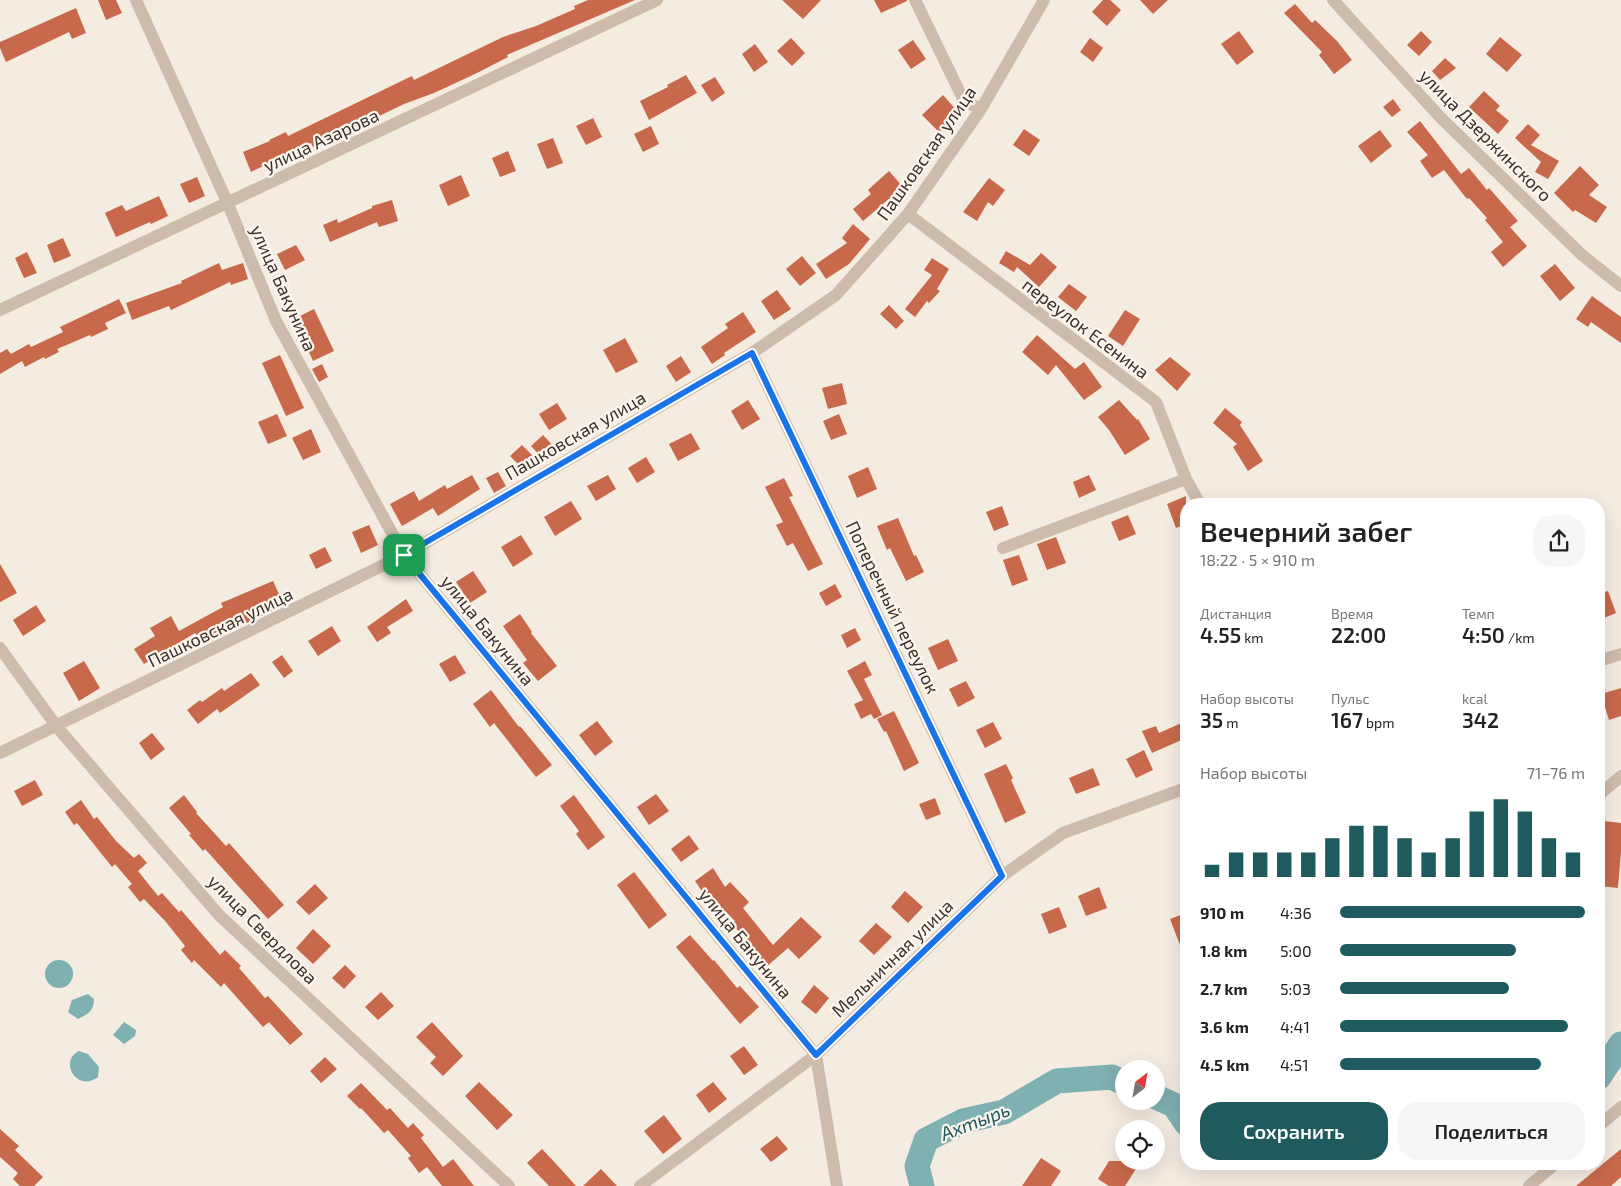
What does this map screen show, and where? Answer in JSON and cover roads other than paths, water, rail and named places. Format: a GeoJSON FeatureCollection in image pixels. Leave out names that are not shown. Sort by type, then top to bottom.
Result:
{"type":"FeatureCollection","features":[{"type":"Feature","properties":{"kind":"street","name":"улица Бакунина"},"geometry":{"type":"LineString","coordinates":[[136,0],[228,204],[276,321],[404,555],[816,1055],[838,1186]]}},
{"type":"Feature","properties":{"kind":"street","name":"улица Азарова"},"geometry":{"type":"LineString","coordinates":[[0,310],[657,0]]}},
{"type":"Feature","properties":{"kind":"street"},"geometry":{"type":"LineString","coordinates":[[915,0],[964,100],[981,108]]}},
{"type":"Feature","properties":{"kind":"street","name":"Пашковская улица"},"geometry":{"type":"LineString","coordinates":[[0,753],[57,727],[404,555],[752,353],[836,295],[908,214],[981,108],[1044,0]]}},
{"type":"Feature","properties":{"kind":"street","name":"улица Дзержинского"},"geometry":{"type":"LineString","coordinates":[[1333,0],[1442,118],[1582,255],[1621,286]]}},
{"type":"Feature","properties":{"kind":"street","name":"переулок Есенина"},"geometry":{"type":"LineString","coordinates":[[908,214],[1156,402],[1186,479],[1197,498]]}},
{"type":"Feature","properties":{"kind":"street","name":"Поперечный переулок"},"geometry":{"type":"LineString","coordinates":[[752,353],[1002,876]]}},
{"type":"Feature","properties":{"kind":"street"},"geometry":{"type":"LineString","coordinates":[[1003,548],[1186,479]]}},
{"type":"Feature","properties":{"kind":"street","name":"улица Свердлова"},"geometry":{"type":"LineString","coordinates":[[0,648],[57,727],[219,915],[510,1186]]}},
{"type":"Feature","properties":{"kind":"street"},"geometry":{"type":"LineString","coordinates":[[1605,659],[1621,654]]}},
{"type":"Feature","properties":{"kind":"street"},"geometry":{"type":"LineString","coordinates":[[1605,790],[1621,776]]}},
{"type":"Feature","properties":{"kind":"street","name":"Мельничная улица"},"geometry":{"type":"LineString","coordinates":[[640,1186],[816,1055],[1002,876],[1063,833],[1180,790]]}},
{"type":"Feature","properties":{"kind":"street"},"geometry":{"type":"LineString","coordinates":[[1605,1121],[1621,1108]]}},
{"type":"Feature","properties":{"kind":"street"},"geometry":{"type":"LineString","coordinates":[[1529,1186],[1548,1170]]}},
{"type":"Feature","properties":{"kind":"water"},"geometry":{"type":"Polygon","coordinates":[[[59,960],[69,964],[73,974],[69,984],[59,988],[49,984],[45,974],[49,964],[59,960]]]}},
{"type":"Feature","properties":{"kind":"water"},"geometry":{"type":"Polygon","coordinates":[[[88,994],[94,999],[92,1009],[78,1019],[68,1012],[72,1000],[88,994]]]}},
{"type":"Feature","properties":{"kind":"water"},"geometry":{"type":"Polygon","coordinates":[[[124,1022],[136,1030],[135,1036],[124,1044],[113,1035],[124,1022]]]}},
{"type":"Feature","properties":{"kind":"water"},"geometry":{"type":"Polygon","coordinates":[[[79,1051],[88,1054],[99,1067],[98,1077],[90,1081],[83,1081],[73,1074],[70,1062],[79,1051]]]}},
{"type":"Feature","properties":{"kind":"waterway","name":"Ахтырь"},"geometry":{"type":"LineString","coordinates":[[1605,1068],[1621,1044]]}},
{"type":"Feature","properties":{"kind":"waterway","name":"Ахтырь"},"geometry":{"type":"LineString","coordinates":[[922,1186],[917,1166],[926,1140],[963,1121],[1004,1112],[1057,1081],[1112,1077],[1115,1078]]}},
{"type":"Feature","properties":{"kind":"waterway","name":"Ахтырь"},"geometry":{"type":"LineString","coordinates":[[1165,1101],[1174,1105],[1180,1114]]}}]}
